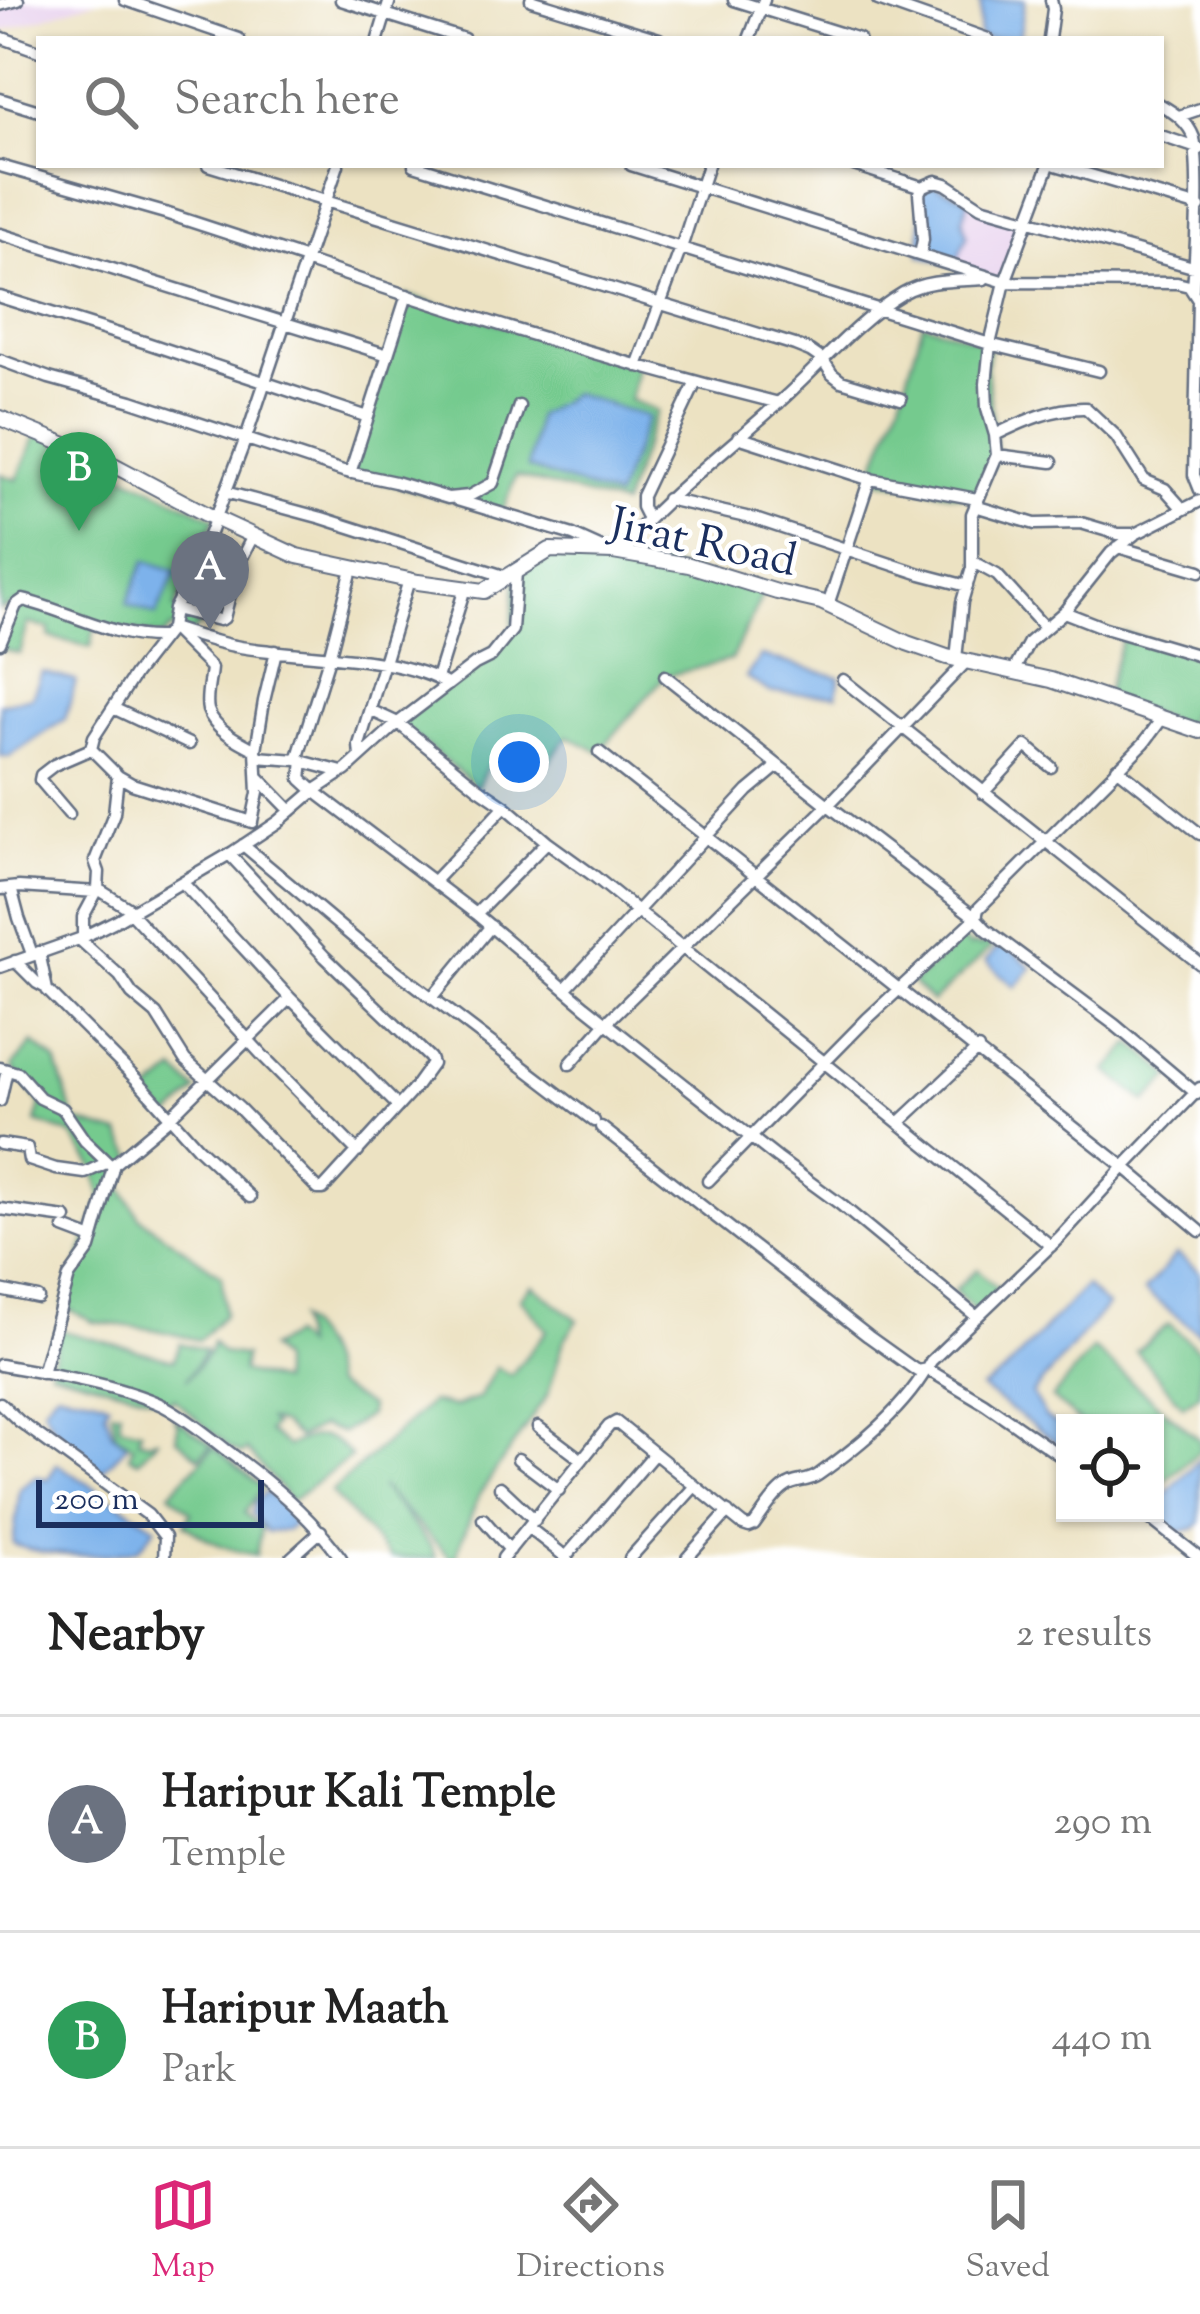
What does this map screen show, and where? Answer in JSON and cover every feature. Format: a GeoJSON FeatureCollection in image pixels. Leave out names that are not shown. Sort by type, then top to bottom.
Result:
{"type":"FeatureCollection","features":[{"type":"Feature","properties":{"kind":"main road","name":"Jirat Road"},"geometry":{"type":"LineString","coordinates":[[0,418],[106,461],[297,556],[484,591],[550,550],[613,552],[689,566],[828,605],[908,644],[1051,680],[1200,731]]}},
{"type":"Feature","properties":{"kind":"street"},"geometry":{"type":"LineString","coordinates":[[0,5],[18,0]]}},
{"type":"Feature","properties":{"kind":"street"},"geometry":{"type":"LineString","coordinates":[[125,0],[230,36]]}},
{"type":"Feature","properties":{"kind":"street"},"geometry":{"type":"LineString","coordinates":[[341,0],[455,36]]}},
{"type":"Feature","properties":{"kind":"street"},"geometry":{"type":"LineString","coordinates":[[379,36],[390,0]]}},
{"type":"Feature","properties":{"kind":"street"},"geometry":{"type":"LineString","coordinates":[[532,0],[649,36]]}},
{"type":"Feature","properties":{"kind":"street"},"geometry":{"type":"LineString","coordinates":[[734,0],[762,4],[851,36]]}},
{"type":"Feature","properties":{"kind":"street"},"geometry":{"type":"LineString","coordinates":[[878,0],[980,36]]}},
{"type":"Feature","properties":{"kind":"street"},"geometry":{"type":"LineString","coordinates":[[1049,36],[1051,0]]}},
{"type":"Feature","properties":{"kind":"street"},"geometry":{"type":"LineString","coordinates":[[750,36],[762,4]]}},
{"type":"Feature","properties":{"kind":"street"},"geometry":{"type":"LineString","coordinates":[[0,37],[36,50]]}},
{"type":"Feature","properties":{"kind":"street"},"geometry":{"type":"LineString","coordinates":[[0,99],[36,109]]}},
{"type":"Feature","properties":{"kind":"street"},"geometry":{"type":"LineString","coordinates":[[1164,107],[1188,126],[1198,148],[1194,475],[1200,490]]}},
{"type":"Feature","properties":{"kind":"street"},"geometry":{"type":"LineString","coordinates":[[1179,116],[1200,109]]}},
{"type":"Feature","properties":{"kind":"street"},"geometry":{"type":"LineString","coordinates":[[1164,137],[1198,148]]}},
{"type":"Feature","properties":{"kind":"street"},"geometry":{"type":"LineString","coordinates":[[0,166],[165,213],[638,366],[779,403]]}},
{"type":"Feature","properties":{"kind":"street"},"geometry":{"type":"LineString","coordinates":[[218,168],[810,351],[841,381],[901,399]]}},
{"type":"Feature","properties":{"kind":"street"},"geometry":{"type":"LineString","coordinates":[[91,749],[113,708],[167,633],[202,554],[337,168]]}},
{"type":"Feature","properties":{"kind":"street"},"geometry":{"type":"LineString","coordinates":[[424,168],[990,344],[1099,371]]}},
{"type":"Feature","properties":{"kind":"street"},"geometry":{"type":"LineString","coordinates":[[642,168],[1000,280]]}},
{"type":"Feature","properties":{"kind":"street"},"geometry":{"type":"LineString","coordinates":[[638,366],[707,168]]}},
{"type":"Feature","properties":{"kind":"street"},"geometry":{"type":"LineString","coordinates":[[863,168],[922,187]]}},
{"type":"Feature","properties":{"kind":"street"},"geometry":{"type":"LineString","coordinates":[[936,181],[942,168]]}},
{"type":"Feature","properties":{"kind":"street"},"geometry":{"type":"LineString","coordinates":[[570,1064],[681,947],[828,805],[961,661],[960,614],[973,562],[971,527],[976,502],[997,455],[986,385],[1000,280],[1052,168]]}},
{"type":"Feature","properties":{"kind":"street"},"geometry":{"type":"LineString","coordinates":[[1063,168],[1199,207]]}},
{"type":"Feature","properties":{"kind":"street"},"geometry":{"type":"LineString","coordinates":[[920,256],[919,193],[936,181],[981,207],[1197,268]]}},
{"type":"Feature","properties":{"kind":"street"},"geometry":{"type":"LineString","coordinates":[[0,234],[388,355]]}},
{"type":"Feature","properties":{"kind":"street"},"geometry":{"type":"LineString","coordinates":[[0,360],[350,473],[584,538],[613,552],[904,292],[920,285],[1000,280],[1177,283],[1193,289]]}},
{"type":"Feature","properties":{"kind":"street"},"geometry":{"type":"LineString","coordinates":[[350,473],[407,295]]}},
{"type":"Feature","properties":{"kind":"street"},"geometry":{"type":"LineString","coordinates":[[0,297],[368,417]]}},
{"type":"Feature","properties":{"kind":"street"},"geometry":{"type":"LineString","coordinates":[[647,518],[642,496],[696,382]]}},
{"type":"Feature","properties":{"kind":"street"},"geometry":{"type":"LineString","coordinates":[[448,498],[469,496],[493,483],[519,406]]}},
{"type":"Feature","properties":{"kind":"street"},"geometry":{"type":"LineString","coordinates":[[995,435],[1043,414],[1086,408],[1116,436],[1144,480],[1165,489],[1182,508]]}},
{"type":"Feature","properties":{"kind":"street"},"geometry":{"type":"LineString","coordinates":[[738,437],[870,478],[976,502],[1035,524],[1081,523],[1135,534]]}},
{"type":"Feature","properties":{"kind":"street"},"geometry":{"type":"LineString","coordinates":[[997,455],[1052,462]]}},
{"type":"Feature","properties":{"kind":"street"},"geometry":{"type":"LineString","coordinates":[[828,605],[870,478]]}},
{"type":"Feature","properties":{"kind":"street"},"geometry":{"type":"LineString","coordinates":[[0,967],[81,938],[243,845],[342,772],[442,682],[491,656],[512,630],[511,574],[225,492]]}},
{"type":"Feature","properties":{"kind":"street"},"geometry":{"type":"LineString","coordinates":[[667,500],[755,519],[967,586]]}},
{"type":"Feature","properties":{"kind":"street"},"geometry":{"type":"LineString","coordinates":[[1012,672],[1023,649],[1064,612],[1118,547],[1200,502]]}},
{"type":"Feature","properties":{"kind":"street"},"geometry":{"type":"LineString","coordinates":[[532,522],[556,550]]}},
{"type":"Feature","properties":{"kind":"street"},"geometry":{"type":"LineString","coordinates":[[174,609],[224,618],[237,567],[253,536]]}},
{"type":"Feature","properties":{"kind":"street"},"geometry":{"type":"LineString","coordinates":[[1118,547],[1200,571]]}},
{"type":"Feature","properties":{"kind":"street"},"geometry":{"type":"LineString","coordinates":[[973,562],[997,575],[1045,628]]}},
{"type":"Feature","properties":{"kind":"street"},"geometry":{"type":"LineString","coordinates":[[352,569],[300,760],[302,779],[977,1317]]}},
{"type":"Feature","properties":{"kind":"street"},"geometry":{"type":"LineString","coordinates":[[359,757],[409,580]]}},
{"type":"Feature","properties":{"kind":"street"},"geometry":{"type":"LineString","coordinates":[[442,682],[465,588]]}},
{"type":"Feature","properties":{"kind":"street"},"geometry":{"type":"LineString","coordinates":[[0,643],[16,604],[23,600],[146,637],[167,633],[385,664],[442,682]]}},
{"type":"Feature","properties":{"kind":"street"},"geometry":{"type":"LineString","coordinates":[[1064,612],[1200,656]]}},
{"type":"Feature","properties":{"kind":"street"},"geometry":{"type":"LineString","coordinates":[[167,633],[211,668],[207,706],[218,725],[257,754],[342,772]]}},
{"type":"Feature","properties":{"kind":"street"},"geometry":{"type":"LineString","coordinates":[[252,821],[264,701],[276,651]]}},
{"type":"Feature","properties":{"kind":"street"},"geometry":{"type":"LineString","coordinates":[[483,1519],[507,1554],[616,1422],[743,1525],[754,1525],[782,1489],[816,1477],[893,1412],[919,1384],[931,1361],[1051,1246],[1199,1092],[665,676]]}},
{"type":"Feature","properties":{"kind":"street"},"geometry":{"type":"LineString","coordinates":[[843,680],[1200,964]]}},
{"type":"Feature","properties":{"kind":"street"},"geometry":{"type":"LineString","coordinates":[[113,708],[189,744]]}},
{"type":"Feature","properties":{"kind":"street"},"geometry":{"type":"LineString","coordinates":[[370,710],[398,723],[594,876],[1051,1246]]}},
{"type":"Feature","properties":{"kind":"street"},"geometry":{"type":"LineString","coordinates":[[708,1181],[976,918],[978,908],[1144,743],[1163,718]]}},
{"type":"Feature","properties":{"kind":"street"},"geometry":{"type":"LineString","coordinates":[[983,793],[1026,746],[1051,767]]}},
{"type":"Feature","properties":{"kind":"street"},"geometry":{"type":"LineString","coordinates":[[91,749],[132,784],[252,821],[264,831]]}},
{"type":"Feature","properties":{"kind":"street"},"geometry":{"type":"LineString","coordinates":[[69,814],[40,780],[41,775],[91,749]]}},
{"type":"Feature","properties":{"kind":"street"},"geometry":{"type":"LineString","coordinates":[[599,752],[978,1049],[1200,1231]]}},
{"type":"Feature","properties":{"kind":"street"},"geometry":{"type":"LineString","coordinates":[[565,988],[748,791],[778,766]]}},
{"type":"Feature","properties":{"kind":"street"},"geometry":{"type":"LineString","coordinates":[[1117,768],[1200,834]]}},
{"type":"Feature","properties":{"kind":"street"},"geometry":{"type":"LineString","coordinates":[[118,776],[114,813],[95,861],[98,890],[82,917],[81,938],[156,1014],[184,1060],[318,1189],[327,1186],[431,1069],[430,1058],[325,957],[229,854]]}},
{"type":"Feature","properties":{"kind":"street"},"geometry":{"type":"LineString","coordinates":[[257,777],[291,811]]}},
{"type":"Feature","properties":{"kind":"street"},"geometry":{"type":"LineString","coordinates":[[434,881],[505,806]]}},
{"type":"Feature","properties":{"kind":"street"},"geometry":{"type":"LineString","coordinates":[[476,914],[547,842]]}},
{"type":"Feature","properties":{"kind":"street"},"geometry":{"type":"LineString","coordinates":[[243,845],[360,943],[868,1336],[917,1371],[927,1369],[984,1403],[1056,1453]]}},
{"type":"Feature","properties":{"kind":"street"},"geometry":{"type":"LineString","coordinates":[[182,882],[398,1106]]}},
{"type":"Feature","properties":{"kind":"street"},"geometry":{"type":"LineString","coordinates":[[46,988],[36,953],[6,889],[98,890],[132,911],[248,1040],[358,1152]]}},
{"type":"Feature","properties":{"kind":"street"},"geometry":{"type":"LineString","coordinates":[[432,998],[491,926]]}},
{"type":"Feature","properties":{"kind":"street"},"geometry":{"type":"LineString","coordinates":[[15,961],[250,1197]]}},
{"type":"Feature","properties":{"kind":"street"},"geometry":{"type":"LineString","coordinates":[[0,1144],[27,1148],[29,1160],[56,1169],[85,1173],[114,1164],[169,1118],[290,998]]}},
{"type":"Feature","properties":{"kind":"street"},"geometry":{"type":"LineString","coordinates":[[900,1122],[978,1049]]}},
{"type":"Feature","properties":{"kind":"street"},"geometry":{"type":"LineString","coordinates":[[0,1101],[3,1069],[18,1073],[40,1098],[63,1109],[110,1166]]}},
{"type":"Feature","properties":{"kind":"street"},"geometry":{"type":"LineString","coordinates":[[42,1372],[69,1276],[93,1239],[110,1166]]}},
{"type":"Feature","properties":{"kind":"street"},"geometry":{"type":"LineString","coordinates":[[0,1209],[65,1223],[93,1239]]}},
{"type":"Feature","properties":{"kind":"street"},"geometry":{"type":"LineString","coordinates":[[0,1290],[38,1298]]}},
{"type":"Feature","properties":{"kind":"street"},"geometry":{"type":"LineString","coordinates":[[0,1365],[42,1372],[167,1408],[300,1508],[340,1558]]}},
{"type":"Feature","properties":{"kind":"street"},"geometry":{"type":"LineString","coordinates":[[0,1403],[148,1516],[165,1537],[164,1558]]}},
{"type":"Feature","properties":{"kind":"street"},"geometry":{"type":"LineString","coordinates":[[538,1427],[582,1460]]}},
{"type":"Feature","properties":{"kind":"street"},"geometry":{"type":"LineString","coordinates":[[500,1487],[566,1558],[654,1454]]}},
{"type":"Feature","properties":{"kind":"street"},"geometry":{"type":"LineString","coordinates":[[518,1459],[559,1490]]}},
{"type":"Feature","properties":{"kind":"street"},"geometry":{"type":"LineString","coordinates":[[630,1558],[695,1486]]}},
{"type":"Feature","properties":{"kind":"street"},"geometry":{"type":"LineString","coordinates":[[687,1558],[728,1512]]}},
{"type":"Feature","properties":{"kind":"street"},"geometry":{"type":"LineString","coordinates":[[1154,1522],[1200,1558]]}},
{"type":"Feature","properties":{"kind":"street"},"geometry":{"type":"LineString","coordinates":[[291,1558],[321,1531]]}},
{"type":"Feature","properties":{"kind":"shaded area"},"geometry":{"type":"Polygon","coordinates":[[[0,0],[98,0],[0,32],[0,0]]]}},
{"type":"Feature","properties":{"kind":"shaded area"},"geometry":{"type":"Polygon","coordinates":[[[969,199],[1028,221],[1005,282],[954,266],[967,238],[962,219],[969,199]]]}},
{"type":"Feature","properties":{"kind":"green space"},"geometry":{"type":"Polygon","coordinates":[[[407,295],[637,366],[630,400],[657,411],[622,505],[516,476],[502,513],[350,473],[407,295]]]}},
{"type":"Feature","properties":{"kind":"green space"},"geometry":{"type":"Polygon","coordinates":[[[923,323],[990,344],[986,367],[997,455],[977,499],[870,478],[901,399],[923,323]]]}},
{"type":"Feature","properties":{"kind":"green space"},"geometry":{"type":"Polygon","coordinates":[[[37,433],[215,518],[175,608],[201,616],[191,634],[171,628],[163,637],[95,626],[91,647],[49,637],[50,629],[28,623],[20,654],[0,649],[16,603],[0,610],[0,474],[17,480],[37,433]]]}},
{"type":"Feature","properties":{"kind":"green space"},"geometry":{"type":"Polygon","coordinates":[[[550,550],[609,552],[765,589],[731,660],[665,676],[599,752],[568,736],[535,780],[491,759],[477,787],[398,723],[512,630],[516,572],[550,550]]]}},
{"type":"Feature","properties":{"kind":"green space"},"geometry":{"type":"Polygon","coordinates":[[[1124,633],[1200,656],[1200,686],[1186,726],[1104,698],[1124,633]]]}},
{"type":"Feature","properties":{"kind":"green space"},"geometry":{"type":"Polygon","coordinates":[[[962,939],[970,947],[986,942],[991,948],[932,1002],[912,983],[962,939]]]}},
{"type":"Feature","properties":{"kind":"green space"},"geometry":{"type":"Polygon","coordinates":[[[33,1043],[56,1061],[75,1121],[120,1134],[135,1159],[119,1182],[139,1217],[222,1276],[224,1315],[199,1340],[93,1322],[63,1306],[102,1198],[93,1166],[72,1135],[36,1122],[41,1104],[12,1067],[33,1043]]]}},
{"type":"Feature","properties":{"kind":"green space"},"geometry":{"type":"Polygon","coordinates":[[[1132,1043],[1171,1076],[1146,1102],[1107,1071],[1132,1043]]]}},
{"type":"Feature","properties":{"kind":"green space"},"geometry":{"type":"Polygon","coordinates":[[[176,1071],[197,1091],[169,1118],[148,1094],[176,1071]]]}},
{"type":"Feature","properties":{"kind":"green space"},"geometry":{"type":"Polygon","coordinates":[[[977,1269],[1000,1291],[976,1313],[954,1290],[977,1269]]]}},
{"type":"Feature","properties":{"kind":"green space"},"geometry":{"type":"Polygon","coordinates":[[[532,1285],[578,1320],[564,1340],[548,1394],[479,1495],[455,1558],[380,1486],[436,1558],[390,1558],[331,1492],[431,1402],[454,1407],[479,1398],[496,1367],[511,1375],[547,1330],[520,1298],[532,1285]]]}},
{"type":"Feature","properties":{"kind":"green space"},"geometry":{"type":"Polygon","coordinates":[[[298,1319],[321,1349],[333,1385],[370,1407],[369,1415],[342,1433],[321,1426],[298,1438],[269,1420],[273,1426],[268,1432],[287,1446],[322,1436],[351,1457],[291,1501],[247,1450],[243,1454],[230,1448],[173,1398],[170,1402],[50,1370],[60,1330],[174,1360],[180,1343],[206,1350],[186,1380],[212,1342],[222,1353],[244,1356],[242,1372],[280,1382],[280,1361],[269,1348],[291,1336],[302,1346],[298,1319]]]}},
{"type":"Feature","properties":{"kind":"green space"},"geometry":{"type":"Polygon","coordinates":[[[1169,1324],[1200,1351],[1200,1394],[1183,1406],[1136,1351],[1169,1324]]]}},
{"type":"Feature","properties":{"kind":"green space"},"geometry":{"type":"Polygon","coordinates":[[[1093,1349],[1200,1440],[1200,1451],[1164,1482],[1164,1414],[1071,1414],[1052,1398],[1093,1349]]]}},
{"type":"Feature","properties":{"kind":"green space"},"geometry":{"type":"Polygon","coordinates":[[[112,1411],[120,1411],[120,1425],[141,1430],[138,1439],[159,1438],[138,1461],[129,1456],[133,1446],[115,1433],[112,1411]]]}},
{"type":"Feature","properties":{"kind":"green space"},"geometry":{"type":"Polygon","coordinates":[[[174,1417],[212,1445],[199,1457],[176,1438],[174,1417]]]}},
{"type":"Feature","properties":{"kind":"green space"},"geometry":{"type":"Polygon","coordinates":[[[214,1447],[262,1487],[245,1513],[261,1529],[256,1555],[194,1531],[185,1524],[191,1512],[170,1493],[214,1447]]]}},
{"type":"Feature","properties":{"kind":"water"},"geometry":{"type":"Polygon","coordinates":[[[976,0],[1025,0],[1019,36],[979,36],[981,3],[976,0]]]}},
{"type":"Feature","properties":{"kind":"water"},"geometry":{"type":"Polygon","coordinates":[[[929,183],[969,199],[962,219],[967,237],[954,266],[920,255],[922,187],[929,183]]]}},
{"type":"Feature","properties":{"kind":"water"},"geometry":{"type":"Polygon","coordinates":[[[573,393],[648,417],[616,498],[528,468],[537,416],[573,393]]]}},
{"type":"Feature","properties":{"kind":"water"},"geometry":{"type":"Polygon","coordinates":[[[145,561],[177,571],[156,615],[127,604],[145,561]]]}},
{"type":"Feature","properties":{"kind":"water"},"geometry":{"type":"Polygon","coordinates":[[[761,656],[840,677],[837,695],[770,692],[746,677],[761,656]]]}},
{"type":"Feature","properties":{"kind":"water"},"geometry":{"type":"Polygon","coordinates":[[[42,672],[76,681],[65,719],[9,757],[0,756],[0,704],[32,697],[42,672]]]}},
{"type":"Feature","properties":{"kind":"water"},"geometry":{"type":"Polygon","coordinates":[[[1003,943],[1032,968],[1015,987],[986,961],[1003,943]]]}},
{"type":"Feature","properties":{"kind":"water"},"geometry":{"type":"Polygon","coordinates":[[[1177,1254],[1200,1273],[1200,1334],[1144,1291],[1177,1254]]]}},
{"type":"Feature","properties":{"kind":"water"},"geometry":{"type":"Polygon","coordinates":[[[1085,1286],[1107,1306],[1032,1394],[1046,1418],[1056,1424],[1056,1442],[981,1388],[1004,1373],[1085,1286]]]}},
{"type":"Feature","properties":{"kind":"water"},"geometry":{"type":"Polygon","coordinates":[[[57,1391],[109,1403],[105,1410],[112,1433],[127,1445],[101,1472],[65,1442],[49,1419],[43,1407],[57,1391]]]}},
{"type":"Feature","properties":{"kind":"water"},"geometry":{"type":"Polygon","coordinates":[[[1200,1459],[1200,1524],[1177,1532],[1164,1522],[1164,1496],[1200,1459]]]}},
{"type":"Feature","properties":{"kind":"water"},"geometry":{"type":"Polygon","coordinates":[[[57,1464],[156,1527],[142,1545],[109,1554],[75,1555],[13,1544],[20,1489],[36,1476],[48,1480],[57,1464]]]}},
{"type":"Feature","properties":{"kind":"water"},"geometry":{"type":"Polygon","coordinates":[[[266,1492],[297,1521],[287,1530],[267,1532],[252,1513],[266,1492]]]}},
{"type":"Feature","properties":{"kind":"place","name":"Haripur Maath"},"geometry":{"type":"Point","coordinates":[79,531]}},
{"type":"Feature","properties":{"kind":"place","name":"Haripur Kali Temple"},"geometry":{"type":"Point","coordinates":[210,630]}}]}
